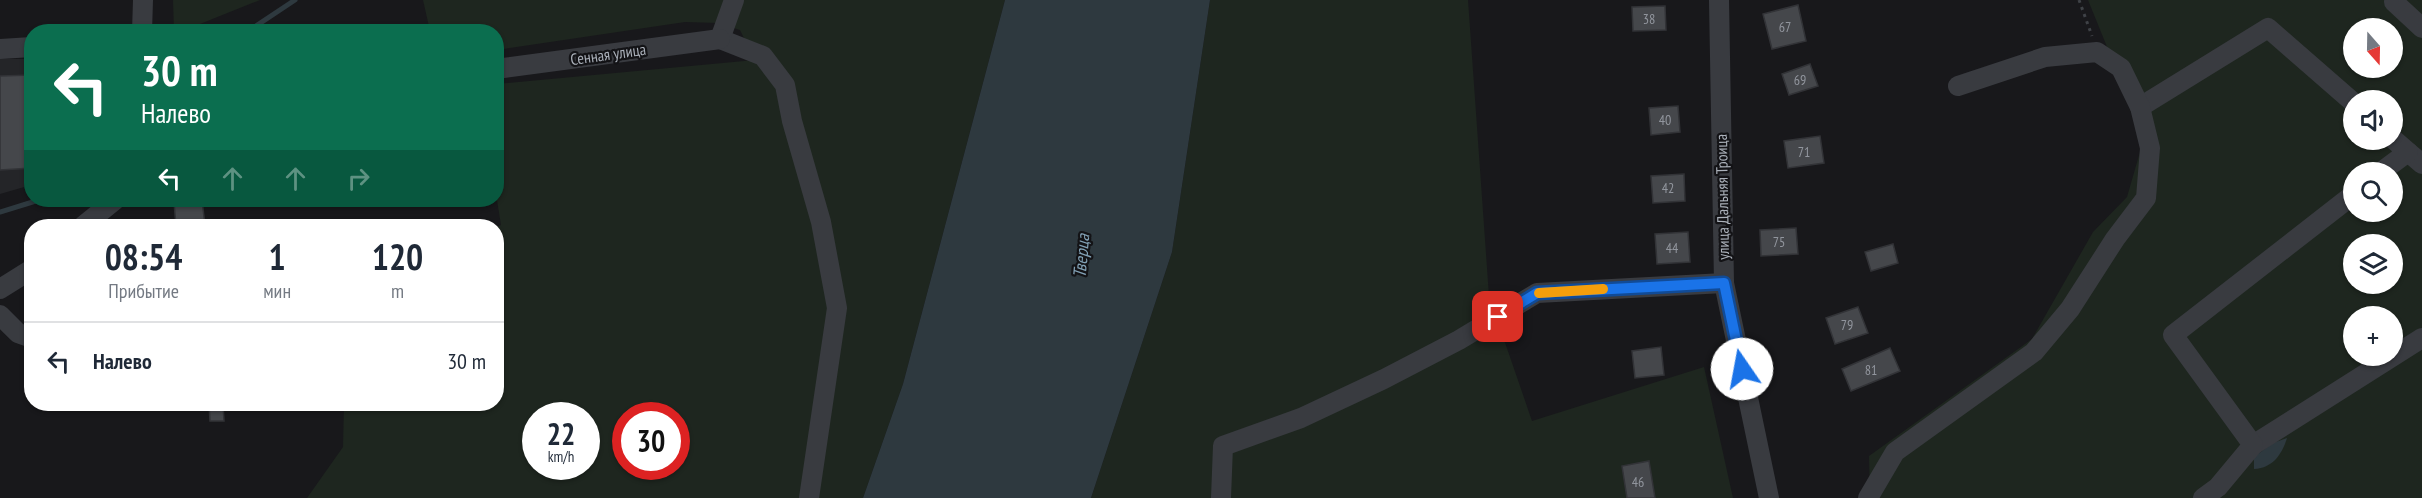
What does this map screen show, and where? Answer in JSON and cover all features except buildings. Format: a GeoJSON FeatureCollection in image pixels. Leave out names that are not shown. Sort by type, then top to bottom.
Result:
{"type":"FeatureCollection","features":[{"type":"Feature","properties":{"kind":"street"},"geometry":{"type":"LineString","coordinates":[[142,0],[142,24]]}},
{"type":"Feature","properties":{"kind":"street"},"geometry":{"type":"LineString","coordinates":[[734,0],[720,39],[764,56],[785,85],[792,121],[821,222],[837,308],[809,498]]}},
{"type":"Feature","properties":{"kind":"street","name":"улица Дальняя Троица"},"geometry":{"type":"LineString","coordinates":[[1719,0],[1724,283],[1769,498]]}},
{"type":"Feature","properties":{"kind":"street"},"geometry":{"type":"LineString","coordinates":[[2396,0],[2394,2],[2422,28]]}},
{"type":"Feature","properties":{"kind":"street"},"geometry":{"type":"LineString","coordinates":[[2140,107],[2268,28],[2343,93]]}},
{"type":"Feature","properties":{"kind":"street","name":"Сенная улица"},"geometry":{"type":"LineString","coordinates":[[504,68],[720,39]]}},
{"type":"Feature","properties":{"kind":"street"},"geometry":{"type":"LineString","coordinates":[[0,48],[24,47]]}},
{"type":"Feature","properties":{"kind":"street"},"geometry":{"type":"LineString","coordinates":[[1868,498],[1895,452],[2034,352],[2070,309],[2115,239],[2146,198],[2150,148],[2140,107],[2121,68],[2097,52],[2045,57],[1958,86]]}},
{"type":"Feature","properties":{"kind":"street"},"geometry":{"type":"LineString","coordinates":[[2403,148],[2415,158]]}},
{"type":"Feature","properties":{"kind":"street"},"geometry":{"type":"LineString","coordinates":[[2253,445],[2173,335],[2343,203]]}},
{"type":"Feature","properties":{"kind":"street"},"geometry":{"type":"LineString","coordinates":[[92,219],[107,207]]}},
{"type":"Feature","properties":{"kind":"street"},"geometry":{"type":"LineString","coordinates":[[0,289],[24,274]]}},
{"type":"Feature","properties":{"kind":"street"},"geometry":{"type":"LineString","coordinates":[[1221,498],[1223,446],[1301,417],[1384,379],[1459,340],[1537,293],[1724,283]]}},
{"type":"Feature","properties":{"kind":"street"},"geometry":{"type":"LineString","coordinates":[[0,315],[18,333],[24,335]]}},
{"type":"Feature","properties":{"kind":"street"},"geometry":{"type":"LineString","coordinates":[[2203,498],[2218,487],[2253,445],[2422,338]]}},
{"type":"Feature","properties":{"kind":"path"},"geometry":{"type":"LineString","coordinates":[[2079,0],[2097,52]]}},
{"type":"Feature","properties":{"kind":"shaded area"},"geometry":{"type":"Polygon","coordinates":[[[173,0],[260,0],[200,24],[174,24],[173,0]]]}},
{"type":"Feature","properties":{"kind":"shaded area"},"geometry":{"type":"Polygon","coordinates":[[[423,0],[1005,0],[903,384],[863,498],[307,498],[343,447],[344,411],[504,411],[504,219],[500,219],[498,207],[504,207],[504,83],[755,60],[740,30],[719,23],[685,22],[504,49],[504,24],[428,24],[423,0]]]}},
{"type":"Feature","properties":{"kind":"shaded area"},"geometry":{"type":"Polygon","coordinates":[[[1210,0],[1468,0],[1489,296],[1532,421],[1704,367],[1733,498],[1091,498],[1172,252],[1210,0]]]}},
{"type":"Feature","properties":{"kind":"shaded area"},"geometry":{"type":"Polygon","coordinates":[[[2088,0],[2422,0],[2422,498],[1870,498],[1869,456],[2032,339],[2093,232],[2127,197],[2144,138],[2088,0]]]}},
{"type":"Feature","properties":{"kind":"shaded area"},"geometry":{"type":"Polygon","coordinates":[[[0,59],[24,59],[24,187],[0,194],[0,59]]]}},
{"type":"Feature","properties":{"kind":"water","name":"Тверца"},"geometry":{"type":"Polygon","coordinates":[[[1005,0],[1210,0],[1172,252],[1091,498],[863,498],[903,384],[1005,0]]]}},
{"type":"Feature","properties":{"kind":"water"},"geometry":{"type":"Polygon","coordinates":[[[2287,438],[2276,459],[2266,466],[2254,469],[2254,457],[2273,443],[2287,438]]]}},
{"type":"Feature","properties":{"kind":"waterway"},"geometry":{"type":"LineString","coordinates":[[259,24],[295,0]]}},
{"type":"Feature","properties":{"kind":"waterway"},"geometry":{"type":"LineString","coordinates":[[0,212],[24,205]]}},
{"type":"Feature","properties":{"kind":"slow traffic"},"geometry":{"type":"LineString","coordinates":[[1539,293],[1603,289]]}},
{"type":"Feature","properties":{"kind":"route"},"geometry":{"type":"LineString","coordinates":[[1498,317],[1537,293],[1724,283],[1742,369]]}}]}
